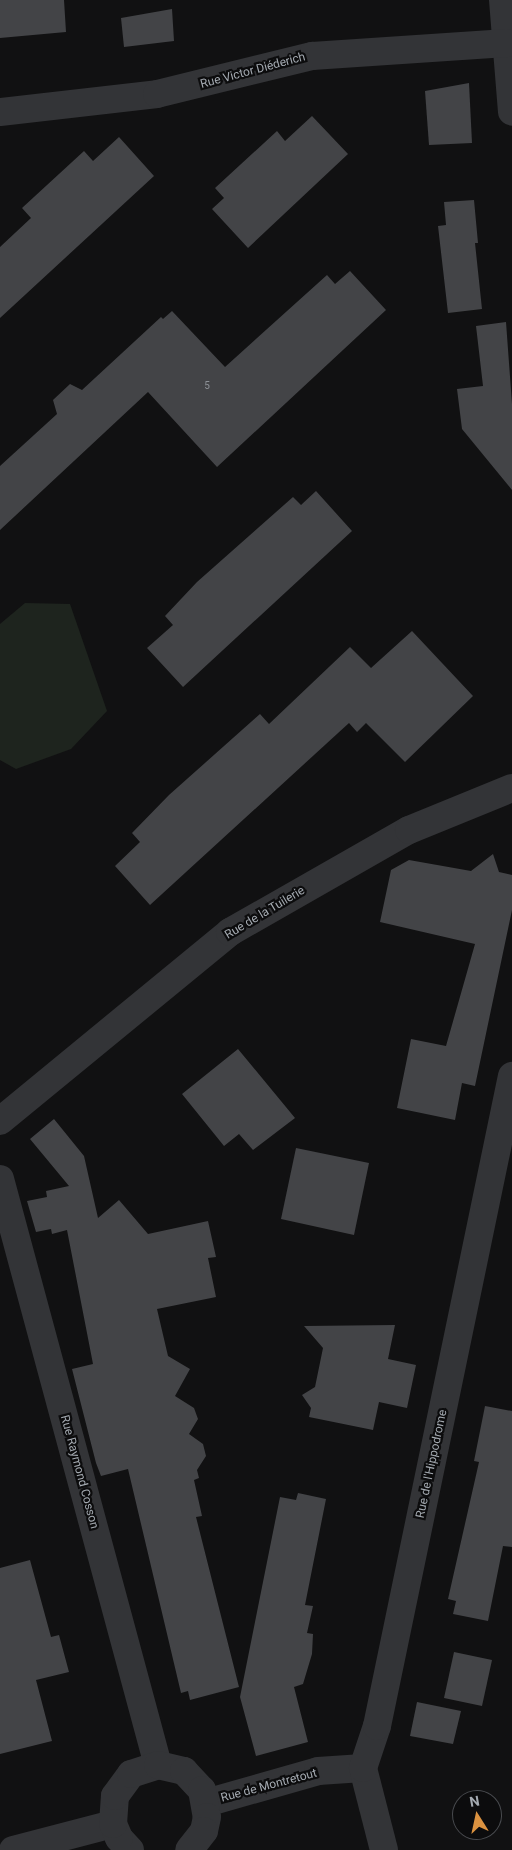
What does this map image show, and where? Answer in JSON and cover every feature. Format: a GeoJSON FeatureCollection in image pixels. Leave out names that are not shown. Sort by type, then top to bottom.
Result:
{"type":"FeatureCollection","features":[{"type":"Feature","properties":{"kind":"street"},"geometry":{"type":"LineString","coordinates":[[503,0],[512,112]]}},
{"type":"Feature","properties":{"kind":"street","name":"Rue Victor Diéderich"},"geometry":{"type":"LineString","coordinates":[[0,112],[157,94],[312,56],[507,43]]}},
{"type":"Feature","properties":{"kind":"street","name":"Rue de la Tuilerie"},"geometry":{"type":"LineString","coordinates":[[0,1121],[230,932],[408,830],[512,788]]}},
{"type":"Feature","properties":{"kind":"street","name":"Rue de l'Hippodrome"},"geometry":{"type":"LineString","coordinates":[[363,1768],[377,1726],[512,1076]]}},
{"type":"Feature","properties":{"kind":"street","name":"Rue Raymond Cosson"},"geometry":{"type":"LineString","coordinates":[[0,1179],[158,1765]]}},
{"type":"Feature","properties":{"kind":"street"},"geometry":{"type":"LineString","coordinates":[[130,1850],[119,1838],[113,1824],[112,1810],[122,1784],[132,1774],[158,1765],[184,1771],[202,1790],[206,1803],[204,1831],[189,1850]]}},
{"type":"Feature","properties":{"kind":"street"},"geometry":{"type":"LineString","coordinates":[[363,1768],[384,1850]]}},
{"type":"Feature","properties":{"kind":"street","name":"Rue de Montretout"},"geometry":{"type":"LineString","coordinates":[[206,1803],[318,1771],[363,1768]]}},
{"type":"Feature","properties":{"kind":"street"},"geometry":{"type":"LineString","coordinates":[[13,1850],[113,1824]]}},
{"type":"Feature","properties":{"kind":"shaded area"},"geometry":{"type":"Polygon","coordinates":[[[25,603],[70,604],[107,711],[71,749],[16,769],[0,760],[0,624],[25,603]]]}},
{"type":"Feature","properties":{"kind":"building"},"geometry":{"type":"Polygon","coordinates":[[[0,0],[64,0],[66,32],[0,38],[0,0]]]}},
{"type":"Feature","properties":{"kind":"building"},"geometry":{"type":"Polygon","coordinates":[[[172,9],[174,41],[124,47],[121,18],[172,9]]]}},
{"type":"Feature","properties":{"kind":"building"},"geometry":{"type":"Polygon","coordinates":[[[469,83],[472,143],[429,145],[425,91],[469,83]]]}},
{"type":"Feature","properties":{"kind":"building"},"geometry":{"type":"Polygon","coordinates":[[[312,116],[348,154],[248,248],[212,209],[224,198],[215,188],[277,131],[285,141],[312,116]]]}},
{"type":"Feature","properties":{"kind":"building"},"geometry":{"type":"Polygon","coordinates":[[[119,137],[154,176],[0,318],[0,247],[31,218],[22,208],[84,151],[93,161],[119,137]]]}},
{"type":"Feature","properties":{"kind":"building"},"geometry":{"type":"Polygon","coordinates":[[[474,200],[478,243],[475,243],[482,309],[448,313],[438,226],[446,225],[444,202],[474,200]]]}},
{"type":"Feature","properties":{"kind":"building"},"geometry":{"type":"Polygon","coordinates":[[[350,271],[386,310],[217,467],[148,392],[0,530],[0,466],[57,414],[53,400],[70,384],[82,390],[161,317],[163,319],[172,311],[225,367],[327,275],[335,284],[350,271]]]}},
{"type":"Feature","properties":{"kind":"building"},"geometry":{"type":"Polygon","coordinates":[[[506,322],[512,404],[512,490],[462,429],[457,389],[483,386],[476,326],[506,322]]]}},
{"type":"Feature","properties":{"kind":"building"},"geometry":{"type":"Polygon","coordinates":[[[316,491],[352,531],[183,687],[147,648],[173,625],[165,616],[197,582],[293,497],[301,505],[316,491]]]}},
{"type":"Feature","properties":{"kind":"building"},"geometry":{"type":"Polygon","coordinates":[[[412,631],[473,696],[405,762],[366,723],[357,732],[349,723],[150,905],[115,866],[140,842],[132,833],[169,795],[260,714],[269,724],[350,647],[371,668],[412,631]]]}},
{"type":"Feature","properties":{"kind":"building"},"geometry":{"type":"Polygon","coordinates":[[[493,854],[499,872],[512,875],[512,910],[475,1086],[462,1083],[455,1120],[397,1108],[411,1039],[446,1046],[475,944],[380,922],[391,870],[409,860],[471,871],[493,854]]]}},
{"type":"Feature","properties":{"kind":"building"},"geometry":{"type":"Polygon","coordinates":[[[238,1049],[295,1118],[253,1150],[239,1134],[224,1146],[182,1094],[238,1049]]]}},
{"type":"Feature","properties":{"kind":"building"},"geometry":{"type":"Polygon","coordinates":[[[54,1119],[84,1156],[98,1218],[119,1200],[148,1234],[208,1221],[216,1257],[208,1258],[216,1297],[157,1309],[168,1356],[190,1369],[175,1396],[194,1408],[198,1419],[189,1434],[203,1444],[206,1456],[197,1470],[199,1478],[194,1480],[202,1516],[196,1517],[239,1687],[190,1700],[188,1691],[181,1693],[128,1469],[101,1476],[96,1463],[72,1369],[93,1364],[67,1230],[52,1234],[51,1229],[36,1232],[27,1201],[47,1197],[46,1191],[69,1186],[30,1139],[54,1119]]]}},
{"type":"Feature","properties":{"kind":"building"},"geometry":{"type":"Polygon","coordinates":[[[296,1148],[369,1163],[354,1235],[281,1219],[296,1148]]]}},
{"type":"Feature","properties":{"kind":"building"},"geometry":{"type":"Polygon","coordinates":[[[395,1325],[388,1359],[416,1365],[407,1408],[379,1402],[373,1430],[309,1417],[311,1408],[302,1395],[315,1387],[323,1348],[304,1326],[395,1325]]]}},
{"type":"Feature","properties":{"kind":"building"},"geometry":{"type":"Polygon","coordinates":[[[485,1406],[512,1411],[512,1547],[503,1546],[488,1621],[453,1614],[456,1601],[448,1599],[479,1462],[474,1461],[485,1406]]]}},
{"type":"Feature","properties":{"kind":"building"},"geometry":{"type":"Polygon","coordinates":[[[298,1493],[326,1499],[305,1605],[313,1606],[307,1633],[313,1634],[312,1654],[303,1684],[294,1687],[308,1742],[256,1756],[240,1697],[280,1497],[296,1500],[298,1493]]]}},
{"type":"Feature","properties":{"kind":"building"},"geometry":{"type":"Polygon","coordinates":[[[30,1560],[51,1637],[59,1635],[69,1672],[36,1680],[52,1741],[0,1754],[0,1568],[30,1560]]]}},
{"type":"Feature","properties":{"kind":"building"},"geometry":{"type":"Polygon","coordinates":[[[454,1652],[492,1660],[482,1706],[444,1698],[454,1652]]]}},
{"type":"Feature","properties":{"kind":"building"},"geometry":{"type":"Polygon","coordinates":[[[417,1702],[461,1711],[453,1744],[410,1736],[417,1702]]]}}]}
